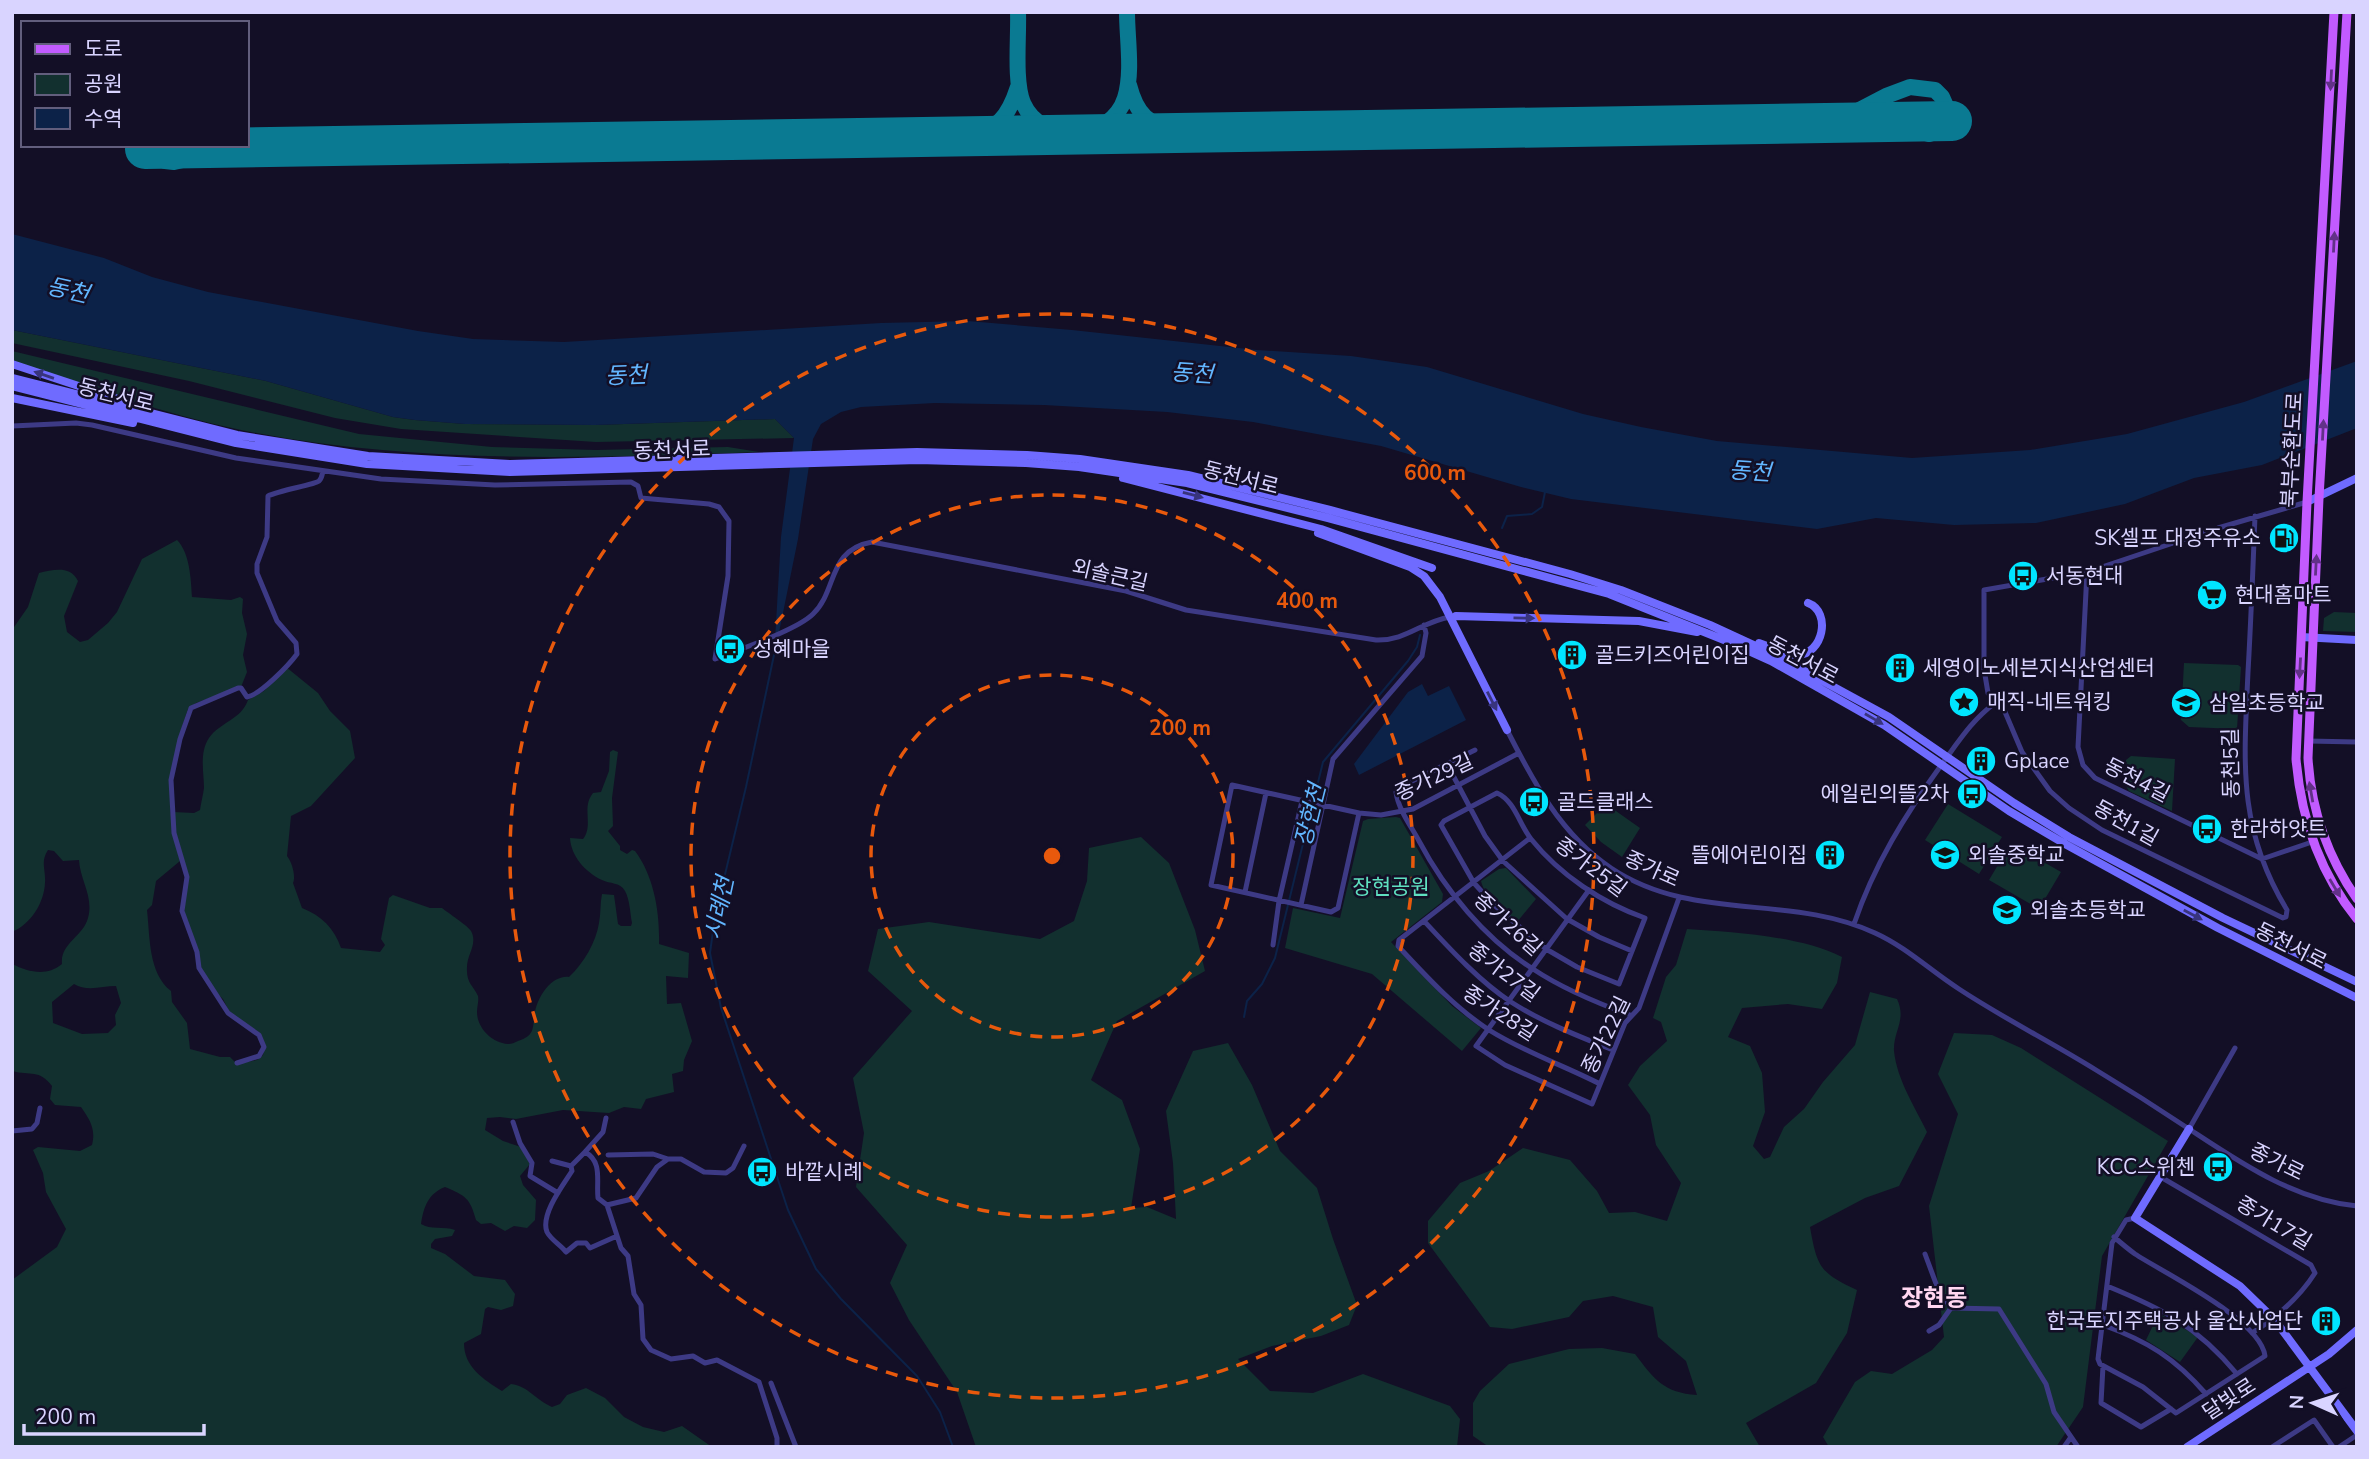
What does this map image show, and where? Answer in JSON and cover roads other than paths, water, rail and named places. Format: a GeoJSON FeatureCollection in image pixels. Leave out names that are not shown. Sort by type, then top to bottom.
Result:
{"type":"FeatureCollection","features":[{"type":"Feature","properties":{"kind":"main road","name":"북부순환도로"},"geometry":{"type":"LineString","coordinates":[[2334,12],[2306,502],[2296,759],[2301,801],[2312,842],[2337,892],[2357,919]]}},
{"type":"Feature","properties":{"kind":"main road","name":"북부순환도로"},"geometry":{"type":"LineString","coordinates":[[2347,12],[2308,741],[2309,780],[2317,818],[2336,866],[2357,899]]}},
{"type":"Feature","properties":{"kind":"main road"},"geometry":{"type":"LineString","coordinates":[[12,365],[201,431]]}},
{"type":"Feature","properties":{"kind":"main road","name":"동천서로"},"geometry":{"type":"LineString","coordinates":[[12,378],[201,431]]}},
{"type":"Feature","properties":{"kind":"main road","name":"동천서로"},"geometry":{"type":"LineString","coordinates":[[12,386],[307,456],[438,470],[537,472],[962,452],[1080,460],[1188,475],[1330,510],[1570,574],[1621,590],[1710,625],[1889,717],[2009,811],[2065,844],[2218,928],[2357,998]]}},
{"type":"Feature","properties":{"kind":"main road"},"geometry":{"type":"LineString","coordinates":[[12,398],[201,431]]}},
{"type":"Feature","properties":{"kind":"main road","name":"동천서로"},"geometry":{"type":"LineString","coordinates":[[846,458],[962,460],[1079,467],[1187,483],[1568,582],[1649,609],[1729,642],[1833,696],[2105,857],[2212,913],[2357,982]]}},
{"type":"Feature","properties":{"kind":"main road"},"geometry":{"type":"LineString","coordinates":[[1079,467],[1321,529],[1433,568]]}},
{"type":"Feature","properties":{"kind":"main road"},"geometry":{"type":"LineString","coordinates":[[2306,502],[2357,478]]}},
{"type":"Feature","properties":{"kind":"main road"},"geometry":{"type":"LineString","coordinates":[[1263,513],[1410,567],[1430,582],[1507,730]]}},
{"type":"Feature","properties":{"kind":"main road"},"geometry":{"type":"LineString","coordinates":[[1710,625],[1790,654],[1802,654],[1814,647],[1821,634],[1822,617],[1819,610],[1808,603]]}},
{"type":"Feature","properties":{"kind":"main road"},"geometry":{"type":"LineString","coordinates":[[1453,617],[1648,622],[1695,631],[1729,642]]}},
{"type":"Feature","properties":{"kind":"main road"},"geometry":{"type":"LineString","coordinates":[[2301,637],[2357,640]]}},
{"type":"Feature","properties":{"kind":"main road"},"geometry":{"type":"LineString","coordinates":[[2189,1129],[2135,1218],[2240,1286],[2274,1319],[2311,1366],[2357,1433]]}},
{"type":"Feature","properties":{"kind":"main road","name":"달빛로"},"geometry":{"type":"LineString","coordinates":[[2187,1447],[2311,1366],[2357,1330]]}},
{"type":"Feature","properties":{"kind":"street"},"geometry":{"type":"LineString","coordinates":[[12,426],[76,423],[92,425],[236,458],[323,471],[321,479],[315,484],[297,486],[268,496],[267,537],[257,565],[257,573],[276,618],[292,636],[297,646],[297,654],[264,689],[252,696],[247,696],[238,688],[191,708],[172,772],[173,826],[187,877],[182,911],[197,952],[198,965],[228,1013],[256,1031],[263,1042],[263,1050],[259,1056],[237,1063]]}},
{"type":"Feature","properties":{"kind":"street","name":"외솔큰길"},"geometry":{"type":"LineString","coordinates":[[323,471],[427,483],[495,485],[631,482],[638,486],[641,498],[719,506],[729,521],[729,551],[728,576],[715,659],[752,645],[814,614],[838,563],[855,547],[872,542],[1126,591],[1186,610],[1376,640],[1404,636],[1433,620],[1453,617]]}},
{"type":"Feature","properties":{"kind":"street"},"geometry":{"type":"LineString","coordinates":[[2087,572],[2255,516],[2306,502]]}},
{"type":"Feature","properties":{"kind":"street","name":"동천5길"},"geometry":{"type":"LineString","coordinates":[[2255,516],[2244,768],[2249,811],[2262,859],[2287,910],[2286,917]]}},
{"type":"Feature","properties":{"kind":"street","name":"동천1길"},"geometry":{"type":"LineString","coordinates":[[2087,572],[1984,590],[1984,669],[1988,693],[2005,712],[2022,752],[2034,772],[2069,808],[2102,830],[2279,917],[2286,917]]}},
{"type":"Feature","properties":{"kind":"street","name":"동천4길"},"geometry":{"type":"LineString","coordinates":[[2087,572],[2078,747],[2079,757],[2088,772],[2121,792],[2262,859]]}},
{"type":"Feature","properties":{"kind":"street"},"geometry":{"type":"LineString","coordinates":[[1299,905],[1333,759],[1422,656],[1426,633],[1424,625]]}},
{"type":"Feature","properties":{"kind":"street"},"geometry":{"type":"LineString","coordinates":[[1854,924],[1885,850],[1973,721],[1995,703]]}},
{"type":"Feature","properties":{"kind":"street","name":"종가로"},"geometry":{"type":"LineString","coordinates":[[1507,730],[1549,805],[1595,856],[1628,878],[1679,898],[1710,904],[1802,912],[1854,924],[1893,943],[1968,995],[2046,1040],[2246,1167],[2283,1185],[2331,1203],[2357,1206]]}},
{"type":"Feature","properties":{"kind":"street"},"geometry":{"type":"LineString","coordinates":[[2308,741],[2357,743]]}},
{"type":"Feature","properties":{"kind":"street"},"geometry":{"type":"LineString","coordinates":[[1403,812],[1396,796],[1398,788],[1475,750]]}},
{"type":"Feature","properties":{"kind":"street","name":"종가29길"},"geometry":{"type":"LineString","coordinates":[[1359,814],[1338,908],[1331,912],[1211,885],[1231,785],[1359,814],[1381,815],[1403,812],[1519,753]]}},
{"type":"Feature","properties":{"kind":"street"},"geometry":{"type":"LineString","coordinates":[[1447,764],[1485,836],[1503,861],[1567,919],[1632,951],[1619,984],[1577,967],[1546,948],[1493,904],[1474,883],[1441,825],[1470,808]]}},
{"type":"Feature","properties":{"kind":"street"},"geometry":{"type":"LineString","coordinates":[[1245,891],[1266,793]]}},
{"type":"Feature","properties":{"kind":"street","name":"종가25길"},"geometry":{"type":"LineString","coordinates":[[1470,808],[1497,793],[1506,797],[1530,838],[1560,869],[1619,909],[1645,918],[1632,951]]}},
{"type":"Feature","properties":{"kind":"street"},"geometry":{"type":"LineString","coordinates":[[1273,945],[1304,801]]}},
{"type":"Feature","properties":{"kind":"street","name":"종가26길"},"geometry":{"type":"LineString","coordinates":[[1403,812],[1427,857],[1454,896],[1492,937],[1532,969],[1591,1000],[1630,1015]]}},
{"type":"Feature","properties":{"kind":"street"},"geometry":{"type":"LineString","coordinates":[[1424,921],[1530,838]]}},
{"type":"Feature","properties":{"kind":"street"},"geometry":{"type":"LineString","coordinates":[[2262,859],[2312,842]]}},
{"type":"Feature","properties":{"kind":"street"},"geometry":{"type":"LineString","coordinates":[[1489,1030],[1589,890]]}},
{"type":"Feature","properties":{"kind":"street","name":"종가22길"},"geometry":{"type":"LineString","coordinates":[[1489,1030],[1476,1046],[1505,1065],[1592,1104],[1630,1015],[1639,1008],[1679,898]]}},
{"type":"Feature","properties":{"kind":"street","name":"종가28길"},"geometry":{"type":"LineString","coordinates":[[1424,921],[1399,940],[1398,946],[1449,999],[1489,1030],[1546,1061],[1600,1084]]}},
{"type":"Feature","properties":{"kind":"street","name":"종가27길"},"geometry":{"type":"LineString","coordinates":[[1424,921],[1451,951],[1510,1001],[1556,1026],[1613,1050]]}},
{"type":"Feature","properties":{"kind":"street"},"geometry":{"type":"LineString","coordinates":[[2189,1129],[2235,1048]]}},
{"type":"Feature","properties":{"kind":"street"},"geometry":{"type":"LineString","coordinates":[[12,1130],[32,1129],[37,1123],[40,1108]]}},
{"type":"Feature","properties":{"kind":"street"},"geometry":{"type":"LineString","coordinates":[[571,1166],[603,1132],[606,1118]]}},
{"type":"Feature","properties":{"kind":"street"},"geometry":{"type":"LineString","coordinates":[[513,1122],[520,1143],[532,1163],[530,1176],[558,1193]]}},
{"type":"Feature","properties":{"kind":"street"},"geometry":{"type":"LineString","coordinates":[[608,1155],[653,1154],[668,1159],[681,1159],[704,1172],[726,1173],[733,1168],[744,1146]]}},
{"type":"Feature","properties":{"kind":"street"},"geometry":{"type":"LineString","coordinates":[[585,1152],[591,1155],[597,1166],[598,1198],[607,1205],[621,1248],[628,1256],[634,1294],[641,1305],[643,1339],[651,1350],[671,1359],[693,1356],[705,1363],[717,1360],[759,1382],[777,1438],[777,1447]]}},
{"type":"Feature","properties":{"kind":"street"},"geometry":{"type":"LineString","coordinates":[[607,1205],[636,1198],[657,1167],[668,1159]]}},
{"type":"Feature","properties":{"kind":"street"},"geometry":{"type":"LineString","coordinates":[[552,1161],[571,1166]]}},
{"type":"Feature","properties":{"kind":"street"},"geometry":{"type":"LineString","coordinates":[[571,1166],[572,1171],[551,1204],[546,1227],[549,1235],[566,1252],[577,1243],[586,1243],[590,1248],[617,1236]]}},
{"type":"Feature","properties":{"kind":"street","name":"종가17길"},"geometry":{"type":"LineString","coordinates":[[2159,1175],[2311,1265],[2315,1273],[2304,1290],[2274,1319]]}},
{"type":"Feature","properties":{"kind":"street"},"geometry":{"type":"LineString","coordinates":[[2135,1218],[2126,1220],[2114,1237],[2098,1359],[2101,1365],[2101,1404],[2141,1427],[2171,1409]]}},
{"type":"Feature","properties":{"kind":"street"},"geometry":{"type":"LineString","coordinates":[[2101,1365],[2143,1387],[2176,1413],[2265,1356],[2265,1351],[2252,1333],[2220,1305],[2134,1254],[2114,1237]]}},
{"type":"Feature","properties":{"kind":"street"},"geometry":{"type":"LineString","coordinates":[[1925,1254],[1938,1289],[1951,1308]]}},
{"type":"Feature","properties":{"kind":"street"},"geometry":{"type":"LineString","coordinates":[[2107,1286],[2147,1303],[2189,1327],[2219,1353],[2236,1374]]}},
{"type":"Feature","properties":{"kind":"street"},"geometry":{"type":"LineString","coordinates":[[1928,1331],[1939,1325],[1951,1308]]}},
{"type":"Feature","properties":{"kind":"street"},"geometry":{"type":"LineString","coordinates":[[1951,1308],[1999,1309],[2046,1384],[2054,1412],[2078,1447]]}},
{"type":"Feature","properties":{"kind":"street"},"geometry":{"type":"LineString","coordinates":[[2252,1333],[2274,1319]]}},
{"type":"Feature","properties":{"kind":"street"},"geometry":{"type":"LineString","coordinates":[[2103,1325],[2133,1336],[2159,1350],[2186,1371],[2206,1394]]}},
{"type":"Feature","properties":{"kind":"street"},"geometry":{"type":"LineString","coordinates":[[771,1383],[796,1447]]}},
{"type":"Feature","properties":{"kind":"street"},"geometry":{"type":"LineString","coordinates":[[2272,1447],[2314,1420],[2336,1447],[2357,1433]]}},
{"type":"Feature","properties":{"kind":"street"},"geometry":{"type":"LineString","coordinates":[[2064,1447],[2071,1437]]}},
{"type":"Feature","properties":{"kind":"water","name":"동천"},"geometry":{"type":"Polygon","coordinates":[[[12,234],[104,258],[152,277],[208,292],[473,339],[564,342],[881,323],[968,321],[1257,350],[1351,356],[1427,367],[1583,414],[1641,427],[1717,441],[1912,458],[2030,450],[2127,434],[2244,402],[2357,361],[2357,428],[2262,465],[2194,478],[2125,504],[2036,523],[1954,525],[1876,518],[1817,529],[1571,499],[1381,446],[1253,422],[1167,412],[1044,405],[935,403],[861,407],[841,412],[821,424],[813,439],[798,539],[774,657],[781,537],[794,438],[775,419],[595,425],[465,424],[415,420],[393,417],[266,381],[12,330],[12,234]]]}},
{"type":"Feature","properties":{"kind":"water"},"geometry":{"type":"Polygon","coordinates":[[[1422,684],[1428,696],[1449,686],[1466,720],[1359,775],[1354,764],[1408,692],[1422,684]]]}},
{"type":"Feature","properties":{"kind":"waterway","name":"장현천"},"geometry":{"type":"LineString","coordinates":[[1502,528],[1507,516],[1532,514],[1542,507],[1545,492]]}},
{"type":"Feature","properties":{"kind":"waterway","name":"장현천"},"geometry":{"type":"LineString","coordinates":[[1244,1017],[1247,1001],[1262,984],[1275,958],[1323,762],[1408,661],[1417,647],[1420,635]]}},
{"type":"Feature","properties":{"kind":"waterway","name":"시례천"},"geometry":{"type":"LineString","coordinates":[[774,655],[715,916],[710,953],[721,1008],[788,1210],[816,1269],[841,1299],[917,1376],[940,1412],[953,1447]]}},
{"type":"Feature","properties":{"kind":"place","name":"SK셀프 대정주유소"},"geometry":{"type":"Point","coordinates":[2284,538]}},
{"type":"Feature","properties":{"kind":"place","name":"서동현대"},"geometry":{"type":"Point","coordinates":[2023,576]}},
{"type":"Feature","properties":{"kind":"place","name":"현대홈마트"},"geometry":{"type":"Point","coordinates":[2212,595]}},
{"type":"Feature","properties":{"kind":"place","name":"성혜마을"},"geometry":{"type":"Point","coordinates":[730,649]}},
{"type":"Feature","properties":{"kind":"place","name":"골드키즈어린이집"},"geometry":{"type":"Point","coordinates":[1572,655]}},
{"type":"Feature","properties":{"kind":"place","name":"세영이노세븐지식산업센터"},"geometry":{"type":"Point","coordinates":[1900,668]}},
{"type":"Feature","properties":{"kind":"place","name":"매직-네트워킹"},"geometry":{"type":"Point","coordinates":[1964,702]}},
{"type":"Feature","properties":{"kind":"place","name":"삼일초등학교"},"geometry":{"type":"Point","coordinates":[2186,703]}},
{"type":"Feature","properties":{"kind":"place","name":"Gplace"},"geometry":{"type":"Point","coordinates":[1981,761]}},
{"type":"Feature","properties":{"kind":"place","name":"에일린의뜰2차"},"geometry":{"type":"Point","coordinates":[1972,794]}},
{"type":"Feature","properties":{"kind":"place","name":"골드클래스"},"geometry":{"type":"Point","coordinates":[1534,802]}},
{"type":"Feature","properties":{"kind":"place","name":"한라하얏트"},"geometry":{"type":"Point","coordinates":[2207,829]}},
{"type":"Feature","properties":{"kind":"place","name":"뜰에어린이집"},"geometry":{"type":"Point","coordinates":[1830,855]}},
{"type":"Feature","properties":{"kind":"place","name":"외솔중학교"},"geometry":{"type":"Point","coordinates":[1945,855]}},
{"type":"Feature","properties":{"kind":"place","name":"외솔초등학교"},"geometry":{"type":"Point","coordinates":[2007,910]}},
{"type":"Feature","properties":{"kind":"place","name":"KCC스위첸"},"geometry":{"type":"Point","coordinates":[2218,1167]}},
{"type":"Feature","properties":{"kind":"place","name":"바깥시례"},"geometry":{"type":"Point","coordinates":[762,1172]}},
{"type":"Feature","properties":{"kind":"place","name":"한국토지주택공사 울산사업단"},"geometry":{"type":"Point","coordinates":[2326,1321]}},
{"type":"Feature","properties":{"kind":"district","name":"장현동"},"geometry":{"type":"Point","coordinates":[1934,1298]}},
{"type":"Feature","properties":{"kind":"park label","name":"장현공원"},"geometry":{"type":"Point","coordinates":[1391,887]}}]}
